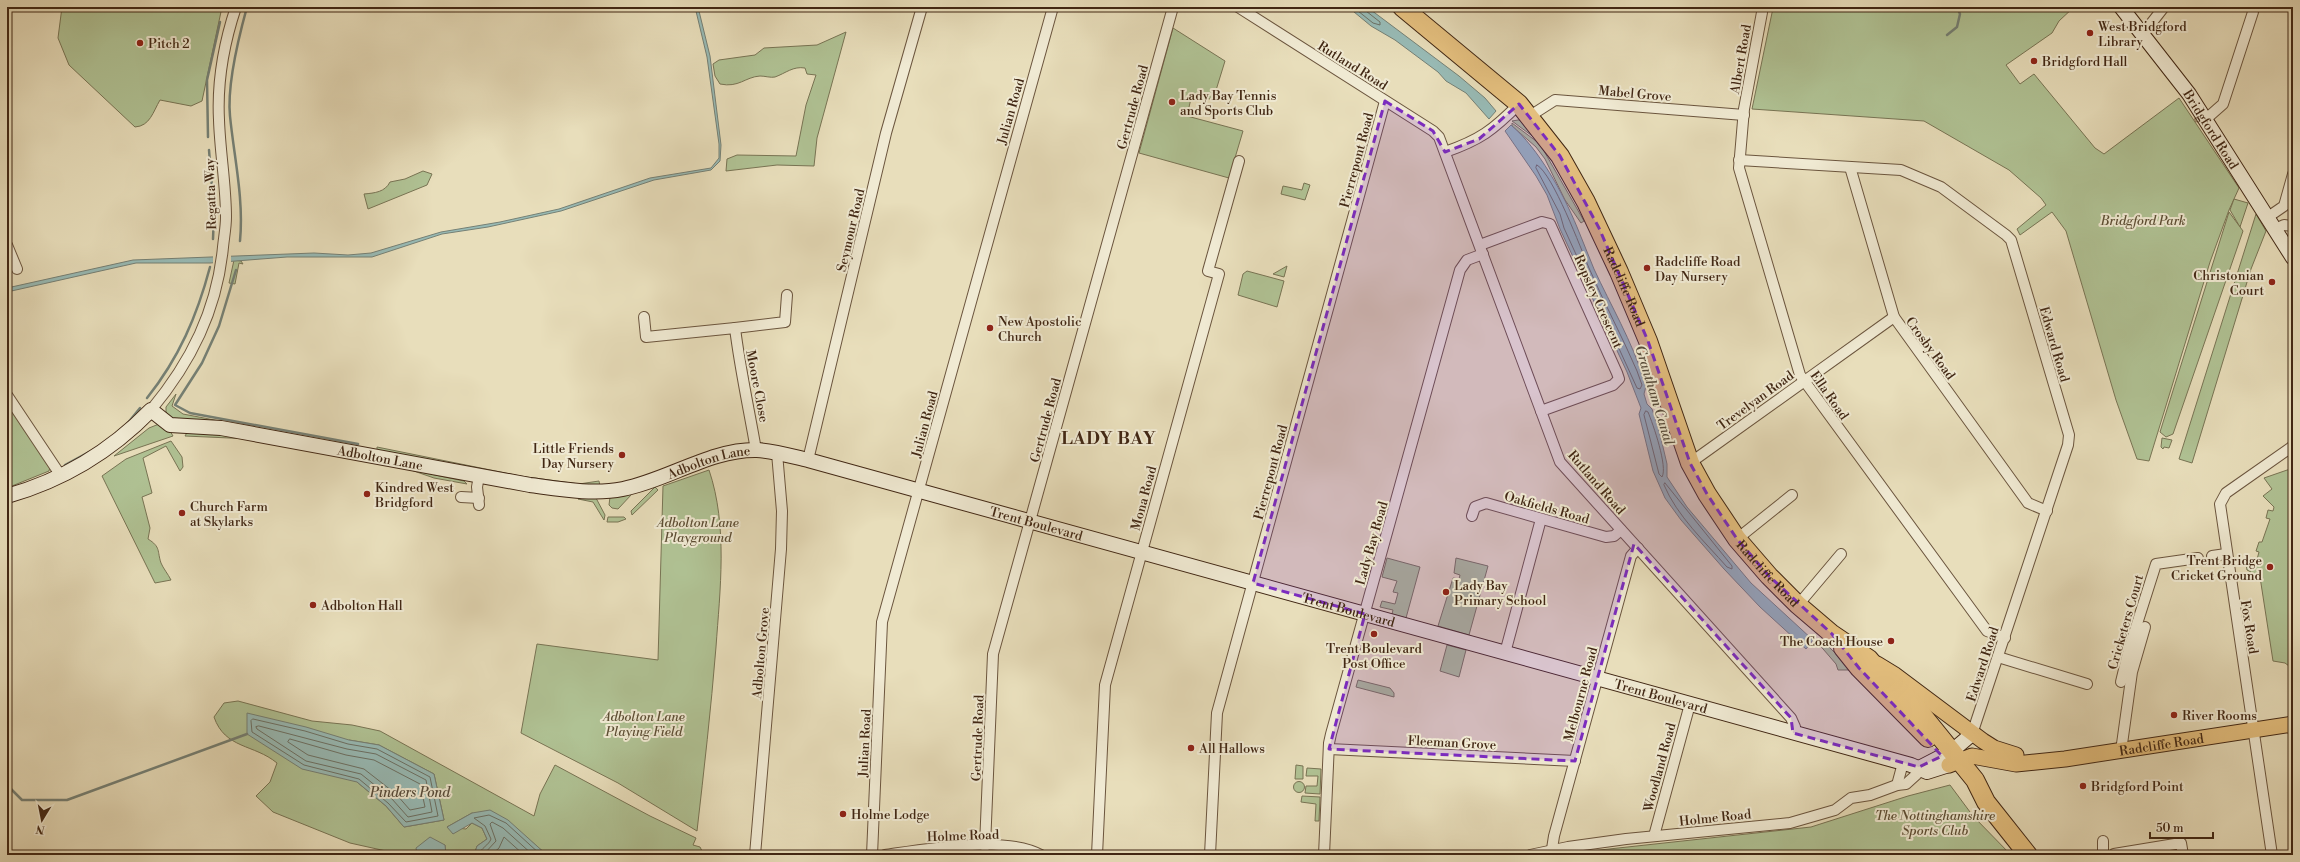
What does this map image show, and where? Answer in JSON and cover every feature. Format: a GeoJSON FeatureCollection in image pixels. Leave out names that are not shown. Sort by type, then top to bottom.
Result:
{"type":"FeatureCollection","features":[{"type":"Feature","properties":{"kind":"highway","name":"Radcliffe Road"},"geometry":{"type":"LineString","coordinates":[[1402,7],[1524,110],[1568,169],[1600,228],[1648,341],[1690,463],[1707,494],[1738,539],[1769,576],[1798,605],[1832,634],[1870,659],[1916,707],[1958,765]]}},
{"type":"Feature","properties":{"kind":"highway","name":"Radcliffe Road"},"geometry":{"type":"LineString","coordinates":[[1832,634],[1859,668],[1958,765]]}},
{"type":"Feature","properties":{"kind":"highway"},"geometry":{"type":"LineString","coordinates":[[1958,765],[1974,794],[1986,802],[2028,855]]}},
{"type":"Feature","properties":{"kind":"main road","name":"Radcliffe Road"},"geometry":{"type":"LineString","coordinates":[[1870,659],[1895,675],[1972,734],[1994,748],[2030,762]]}},
{"type":"Feature","properties":{"kind":"main road","name":"Radcliffe Road"},"geometry":{"type":"LineString","coordinates":[[1958,765],[1972,756],[2016,764],[2065,759],[2293,724]]}},
{"type":"Feature","properties":{"kind":"main road"},"geometry":{"type":"LineString","coordinates":[[1958,765],[1975,772],[1979,764],[1994,760]]}},
{"type":"Feature","properties":{"kind":"street","name":"Regatta Way"},"geometry":{"type":"LineString","coordinates":[[151,410],[180,372],[202,332],[218,287],[222,264],[226,218],[219,94],[222,62],[236,7]]}},
{"type":"Feature","properties":{"kind":"street","name":"Seymour Road"},"geometry":{"type":"LineString","coordinates":[[808,460],[886,133],[922,7]]}},
{"type":"Feature","properties":{"kind":"street","name":"Julian Road"},"geometry":{"type":"LineString","coordinates":[[872,855],[882,622],[1053,7]]}},
{"type":"Feature","properties":{"kind":"street","name":"Gertrude Road"},"geometry":{"type":"LineString","coordinates":[[985,846],[993,654],[1173,7]]}},
{"type":"Feature","properties":{"kind":"street","name":"Rutland Road"},"geometry":{"type":"LineString","coordinates":[[1238,7],[1433,131],[1439,137],[1560,462],[1791,718],[1795,727],[1794,733]]}},
{"type":"Feature","properties":{"kind":"street","name":"Albert Road"},"geometry":{"type":"LineString","coordinates":[[1744,115],[1763,7]]}},
{"type":"Feature","properties":{"kind":"street","name":"Bridgford Road"},"geometry":{"type":"LineString","coordinates":[[2121,7],[2206,119],[2293,258]]}},
{"type":"Feature","properties":{"kind":"street"},"geometry":{"type":"LineString","coordinates":[[2142,35],[2164,7]]}},
{"type":"Feature","properties":{"kind":"street"},"geometry":{"type":"LineString","coordinates":[[2206,119],[2223,104],[2252,12]]}},
{"type":"Feature","properties":{"kind":"street","name":"Mabel Grove"},"geometry":{"type":"LineString","coordinates":[[1524,110],[1555,100],[1744,115]]}},
{"type":"Feature","properties":{"kind":"street","name":"Pierrepont Road"},"geometry":{"type":"LineString","coordinates":[[1210,855],[1217,713],[1385,101]]}},
{"type":"Feature","properties":{"kind":"street"},"geometry":{"type":"LineString","coordinates":[[1445,152],[1478,139],[1524,110]]}},
{"type":"Feature","properties":{"kind":"street","name":"Ella Road"},"geometry":{"type":"LineString","coordinates":[[1744,115],[1739,168],[1803,382],[1987,631],[2005,638]]}},
{"type":"Feature","properties":{"kind":"street","name":"Edward Road"},"geometry":{"type":"LineString","coordinates":[[1739,160],[1901,170],[1941,187],[2011,240],[2069,435],[2068,445],[2047,511],[1972,734]]}},
{"type":"Feature","properties":{"kind":"street","name":"Mona Road"},"geometry":{"type":"LineString","coordinates":[[1097,855],[1105,685],[1219,274],[1208,271],[1239,161]]}},
{"type":"Feature","properties":{"kind":"street","name":"Crosby Road"},"geometry":{"type":"LineString","coordinates":[[1850,167],[1894,317],[2028,503],[2047,511]]}},
{"type":"Feature","properties":{"kind":"street"},"geometry":{"type":"LineString","coordinates":[[2293,174],[2284,206],[2272,223],[2293,226]]}},
{"type":"Feature","properties":{"kind":"street","name":"Ropsley Crescent"},"geometry":{"type":"LineString","coordinates":[[1481,249],[1542,222],[1550,224],[1617,373],[1619,379],[1613,385],[1541,411]]}},
{"type":"Feature","properties":{"kind":"street"},"geometry":{"type":"LineString","coordinates":[[7,245],[17,269]]}},
{"type":"Feature","properties":{"kind":"street","name":"Lady Bay Road"},"geometry":{"type":"LineString","coordinates":[[1324,855],[1328,749],[1460,270],[1467,260],[1481,249]]}},
{"type":"Feature","properties":{"kind":"street"},"geometry":{"type":"LineString","coordinates":[[644,317],[646,337],[785,322],[787,295]]}},
{"type":"Feature","properties":{"kind":"street","name":"Trevelyan Road"},"geometry":{"type":"LineString","coordinates":[[1690,463],[1894,317]]}},
{"type":"Feature","properties":{"kind":"street","name":"Moore Close"},"geometry":{"type":"LineString","coordinates":[[735,328],[740,367],[745,384],[756,450]]}},
{"type":"Feature","properties":{"kind":"street"},"geometry":{"type":"LineString","coordinates":[[7,395],[61,476]]}},
{"type":"Feature","properties":{"kind":"street"},"geometry":{"type":"LineString","coordinates":[[7,496],[61,476],[108,449],[151,410]]}},
{"type":"Feature","properties":{"kind":"street","name":"Adbolton Lane"},"geometry":{"type":"LineString","coordinates":[[151,410],[170,425],[221,428],[479,476],[568,490],[606,492],[644,484],[717,456],[738,451],[756,450],[777,453]]}},
{"type":"Feature","properties":{"kind":"street","name":"Fox Road"},"geometry":{"type":"LineString","coordinates":[[2272,855],[2226,554],[2220,504],[2226,493],[2293,446]]}},
{"type":"Feature","properties":{"kind":"street","name":"Trent Boulevard"},"geometry":{"type":"LineString","coordinates":[[777,453],[808,460],[1919,767],[1927,772],[1958,765]]}},
{"type":"Feature","properties":{"kind":"street","name":"Adbolton Grove"},"geometry":{"type":"LineString","coordinates":[[755,855],[781,549],[782,511],[777,453]]}},
{"type":"Feature","properties":{"kind":"street"},"geometry":{"type":"LineString","coordinates":[[462,497],[479,501],[477,487],[479,476]]}},
{"type":"Feature","properties":{"kind":"street"},"geometry":{"type":"LineString","coordinates":[[1738,539],[1792,495]]}},
{"type":"Feature","properties":{"kind":"street","name":"Oakfields Road"},"geometry":{"type":"LineString","coordinates":[[1472,516],[1475,507],[1479,504],[1486,503],[1606,537],[1614,536],[1621,530]]}},
{"type":"Feature","properties":{"kind":"street"},"geometry":{"type":"LineString","coordinates":[[1505,653],[1541,519]]}},
{"type":"Feature","properties":{"kind":"street","name":"Melbourne Road"},"geometry":{"type":"LineString","coordinates":[[1552,850],[1554,836],[1631,556],[1638,548]]}},
{"type":"Feature","properties":{"kind":"street"},"geometry":{"type":"LineString","coordinates":[[1798,605],[1841,554]]}},
{"type":"Feature","properties":{"kind":"street"},"geometry":{"type":"LineString","coordinates":[[2212,556],[2226,554]]}},
{"type":"Feature","properties":{"kind":"street","name":"Cricketers Court"},"geometry":{"type":"LineString","coordinates":[[2121,682],[2129,649],[2156,564],[2198,558]]}},
{"type":"Feature","properties":{"kind":"street"},"geometry":{"type":"LineString","coordinates":[[2121,750],[2120,743],[2132,672],[2145,627]]}},
{"type":"Feature","properties":{"kind":"street"},"geometry":{"type":"LineString","coordinates":[[1998,657],[2087,684]]}},
{"type":"Feature","properties":{"kind":"street","name":"Woodland Road"},"geometry":{"type":"LineString","coordinates":[[1654,836],[1690,704]]}},
{"type":"Feature","properties":{"kind":"street"},"geometry":{"type":"LineString","coordinates":[[1958,765],[1972,734]]}},
{"type":"Feature","properties":{"kind":"street","name":"Fleeman Grove"},"geometry":{"type":"LineString","coordinates":[[1328,749],[1575,761]]}},
{"type":"Feature","properties":{"kind":"street"},"geometry":{"type":"LineString","coordinates":[[1897,785],[1903,763]]}},
{"type":"Feature","properties":{"kind":"street","name":"Holme Road"},"geometry":{"type":"LineString","coordinates":[[1530,855],[1552,850],[1654,836],[1790,823],[1835,810],[1851,798],[1870,795],[1897,785],[1906,784],[1914,779],[1919,767]]}},
{"type":"Feature","properties":{"kind":"street"},"geometry":{"type":"LineString","coordinates":[[2103,841],[2108,855],[2181,843],[2183,855]]}},
{"type":"Feature","properties":{"kind":"street","name":"Holme Road"},"geometry":{"type":"LineString","coordinates":[[885,855],[926,849],[985,846],[1021,847],[1041,855]]}},
{"type":"Feature","properties":{"kind":"highlighted area"},"geometry":{"type":"Polygon","coordinates":[[[1385,101],[1433,131],[1445,152],[1479,139],[1519,104],[1560,156],[1599,228],[1648,341],[1690,463],[1707,494],[1737,539],[1769,576],[1832,634],[1859,668],[1942,756],[1919,767],[1793,733],[1791,718],[1634,544],[1575,761],[1329,749],[1365,614],[1253,583],[1385,101]]]}},
{"type":"Feature","properties":{"kind":"green space"},"geometry":{"type":"Polygon","coordinates":[[[62,7],[222,7],[202,101],[191,106],[160,100],[148,121],[135,127],[69,65],[58,38],[62,7]]]}},
{"type":"Feature","properties":{"kind":"green space","name":"Bridgford Park"},"geometry":{"type":"Polygon","coordinates":[[[2074,7],[2059,21],[2052,33],[2006,65],[2020,84],[2034,74],[2095,148],[2104,154],[2179,98],[2239,188],[2229,210],[2210,262],[2149,461],[2137,459],[2116,400],[2066,231],[2052,212],[2020,235],[2017,229],[2046,205],[2041,198],[2009,170],[1924,121],[1752,109],[1773,8],[2074,7]]]}},
{"type":"Feature","properties":{"kind":"green space","name":"Lady Bay Tennis and Sports Club"},"geometry":{"type":"Polygon","coordinates":[[[1173,28],[1225,61],[1213,100],[1192,94],[1187,116],[1243,131],[1229,178],[1139,153],[1173,28]]]}},
{"type":"Feature","properties":{"kind":"green space"},"geometry":{"type":"Polygon","coordinates":[[[846,32],[817,138],[814,166],[777,165],[726,171],[727,159],[737,155],[796,156],[806,105],[816,75],[807,74],[805,68],[797,68],[775,77],[760,76],[732,85],[727,85],[720,84],[715,76],[713,64],[719,60],[755,55],[764,48],[817,45],[846,32]]]}},
{"type":"Feature","properties":{"kind":"green space"},"geometry":{"type":"Polygon","coordinates":[[[1523,120],[1535,138],[1512,121],[1523,120]]]}},
{"type":"Feature","properties":{"kind":"green space"},"geometry":{"type":"Polygon","coordinates":[[[1512,123],[1540,144],[1584,221],[1581,223],[1565,200],[1545,159],[1536,147],[1512,126],[1512,123]]]}},
{"type":"Feature","properties":{"kind":"green space"},"geometry":{"type":"Polygon","coordinates":[[[423,171],[432,174],[427,185],[368,209],[364,194],[382,190],[390,182],[405,179],[423,171]]]}},
{"type":"Feature","properties":{"kind":"green space"},"geometry":{"type":"Polygon","coordinates":[[[1304,183],[1310,185],[1305,200],[1281,194],[1283,186],[1302,190],[1304,183]]]}},
{"type":"Feature","properties":{"kind":"green space"},"geometry":{"type":"Polygon","coordinates":[[[2234,199],[2248,203],[2240,227],[2230,210],[2234,199]]]}},
{"type":"Feature","properties":{"kind":"green space"},"geometry":{"type":"Polygon","coordinates":[[[2229,212],[2243,231],[2173,434],[2166,437],[2160,432],[2229,212]]]}},
{"type":"Feature","properties":{"kind":"green space"},"geometry":{"type":"Polygon","coordinates":[[[2256,214],[2266,231],[2251,269],[2192,463],[2179,459],[2256,214]]]}},
{"type":"Feature","properties":{"kind":"green space"},"geometry":{"type":"Polygon","coordinates":[[[234,260],[241,261],[243,264],[239,263],[235,284],[229,283],[234,260]]]}},
{"type":"Feature","properties":{"kind":"green space"},"geometry":{"type":"Polygon","coordinates":[[[1287,266],[1284,277],[1273,274],[1287,266]]]}},
{"type":"Feature","properties":{"kind":"green space"},"geometry":{"type":"Polygon","coordinates":[[[1247,271],[1284,281],[1277,307],[1238,295],[1243,274],[1247,271]]]}},
{"type":"Feature","properties":{"kind":"green space"},"geometry":{"type":"Polygon","coordinates":[[[176,394],[172,406],[183,414],[225,422],[172,420],[166,412],[166,407],[176,394]]]}},
{"type":"Feature","properties":{"kind":"green space"},"geometry":{"type":"Polygon","coordinates":[[[7,402],[50,467],[49,471],[7,488],[7,402]]]}},
{"type":"Feature","properties":{"kind":"green space"},"geometry":{"type":"Polygon","coordinates":[[[159,424],[170,431],[173,436],[114,456],[149,428],[159,424]]]}},
{"type":"Feature","properties":{"kind":"green space"},"geometry":{"type":"Polygon","coordinates":[[[188,431],[204,431],[252,439],[185,436],[188,431]]]}},
{"type":"Feature","properties":{"kind":"green space"},"geometry":{"type":"Polygon","coordinates":[[[2162,438],[2172,440],[2169,448],[2164,447],[2163,449],[2161,447],[2162,438]]]}},
{"type":"Feature","properties":{"kind":"green space"},"geometry":{"type":"Polygon","coordinates":[[[171,441],[182,457],[183,467],[180,471],[166,446],[143,458],[152,493],[142,497],[150,528],[148,539],[157,547],[161,563],[171,580],[155,583],[102,476],[126,459],[171,441]]]}},
{"type":"Feature","properties":{"kind":"green space"},"geometry":{"type":"Polygon","coordinates":[[[377,447],[520,476],[579,484],[599,481],[600,486],[574,486],[397,454],[377,450],[377,447]]]}},
{"type":"Feature","properties":{"kind":"green space","name":"Trent Bridge Cricket Ground"},"geometry":{"type":"Polygon","coordinates":[[[2293,468],[2293,669],[2285,663],[2273,661],[2260,577],[2252,577],[2251,572],[2247,570],[2246,564],[2256,563],[2259,552],[2256,551],[2259,542],[2262,542],[2270,519],[2266,518],[2268,510],[2273,511],[2274,507],[2263,496],[2272,489],[2264,478],[2293,468]]]}},
{"type":"Feature","properties":{"kind":"green space"},"geometry":{"type":"Polygon","coordinates":[[[411,470],[464,481],[467,484],[434,478],[411,470]]]}},
{"type":"Feature","properties":{"kind":"green space","name":"Adbolton Lane Playing Field"},"geometry":{"type":"Polygon","coordinates":[[[709,470],[719,513],[721,536],[721,581],[712,693],[697,831],[618,783],[521,733],[537,644],[658,660],[663,486],[709,470]]]}},
{"type":"Feature","properties":{"kind":"green space"},"geometry":{"type":"Polygon","coordinates":[[[655,487],[658,490],[632,515],[631,511],[655,487]]]}},
{"type":"Feature","properties":{"kind":"green space"},"geometry":{"type":"Polygon","coordinates":[[[632,494],[618,509],[612,508],[609,505],[610,497],[632,494]]]}},
{"type":"Feature","properties":{"kind":"green space"},"geometry":{"type":"Polygon","coordinates":[[[596,498],[605,515],[604,520],[593,502],[578,499],[596,498]]]}},
{"type":"Feature","properties":{"kind":"green space"},"geometry":{"type":"Polygon","coordinates":[[[608,517],[624,517],[626,519],[618,522],[607,522],[608,517]]]}},
{"type":"Feature","properties":{"kind":"green space"},"geometry":{"type":"Polygon","coordinates":[[[1387,558],[1420,567],[1406,618],[1392,614],[1393,610],[1380,607],[1382,601],[1395,604],[1398,593],[1393,592],[1397,581],[1382,577],[1387,558]]]}},
{"type":"Feature","properties":{"kind":"green space"},"geometry":{"type":"Polygon","coordinates":[[[1456,558],[1488,566],[1469,635],[1438,626],[1453,578],[1459,579],[1460,575],[1454,573],[1456,558]]]}},
{"type":"Feature","properties":{"kind":"green space"},"geometry":{"type":"Polygon","coordinates":[[[1817,642],[1825,643],[1852,670],[1838,670],[1836,664],[1817,642]]]}},
{"type":"Feature","properties":{"kind":"green space"},"geometry":{"type":"Polygon","coordinates":[[[1447,645],[1466,650],[1459,677],[1440,671],[1447,645]]]}},
{"type":"Feature","properties":{"kind":"green space"},"geometry":{"type":"Polygon","coordinates":[[[1358,680],[1390,688],[1394,693],[1394,697],[1356,687],[1358,680]]]}},
{"type":"Feature","properties":{"kind":"green space"},"geometry":{"type":"Polygon","coordinates":[[[238,701],[312,721],[352,725],[380,731],[534,816],[540,794],[555,765],[650,816],[696,838],[693,845],[700,847],[704,855],[547,855],[532,842],[472,813],[447,827],[466,829],[472,823],[482,828],[487,839],[477,846],[474,855],[446,855],[445,845],[417,848],[417,855],[395,855],[395,853],[350,843],[273,812],[256,796],[270,782],[277,763],[259,752],[233,741],[225,735],[214,717],[224,703],[238,701]],[[349,740],[357,782],[386,806],[404,827],[444,820],[434,774],[379,745],[349,740]]]}},
{"type":"Feature","properties":{"kind":"green space"},"geometry":{"type":"Polygon","coordinates":[[[1296,765],[1303,766],[1303,779],[1295,779],[1296,765]]]}},
{"type":"Feature","properties":{"kind":"green space"},"geometry":{"type":"Polygon","coordinates":[[[1307,768],[1321,769],[1320,794],[1305,793],[1306,786],[1317,786],[1318,776],[1306,776],[1307,768]]]}},
{"type":"Feature","properties":{"kind":"green space"},"geometry":{"type":"Polygon","coordinates":[[[1297,782],[1301,782],[1303,783],[1303,791],[1297,792],[1294,789],[1294,785],[1297,782]]]}},
{"type":"Feature","properties":{"kind":"green space","name":"The Nottinghamshire Sports Club"},"geometry":{"type":"Polygon","coordinates":[[[1950,785],[1973,816],[2011,855],[1554,855],[1811,827],[1908,796],[1950,785]]]}},
{"type":"Feature","properties":{"kind":"green space"},"geometry":{"type":"Polygon","coordinates":[[[1302,796],[1320,797],[1319,821],[1315,821],[1316,804],[1301,802],[1302,796]]]}},
{"type":"Feature","properties":{"kind":"water"},"geometry":{"type":"Polygon","coordinates":[[[695,7],[698,7],[710,56],[721,145],[720,161],[711,170],[654,180],[561,211],[488,227],[442,234],[372,257],[287,257],[210,263],[136,263],[7,292],[7,288],[133,260],[314,253],[348,255],[371,253],[441,232],[500,222],[559,209],[650,178],[711,168],[719,158],[719,144],[707,57],[695,7]]]}},
{"type":"Feature","properties":{"kind":"water"},"geometry":{"type":"Polygon","coordinates":[[[1348,7],[1367,7],[1459,76],[1485,98],[1496,111],[1489,119],[1466,93],[1446,81],[1438,72],[1395,40],[1371,26],[1348,7]]]}},
{"type":"Feature","properties":{"kind":"water","name":"Grantham Canal"},"geometry":{"type":"Polygon","coordinates":[[[1511,125],[1531,146],[1549,172],[1565,200],[1594,269],[1627,337],[1646,386],[1644,394],[1647,404],[1652,409],[1659,430],[1667,464],[1667,477],[1687,507],[1751,583],[1813,640],[1806,649],[1760,607],[1724,569],[1681,520],[1665,498],[1653,471],[1639,414],[1641,408],[1627,372],[1560,229],[1547,195],[1536,176],[1505,131],[1511,125]]]}},
{"type":"Feature","properties":{"kind":"water","name":"Pinders Pond"},"geometry":{"type":"Polygon","coordinates":[[[247,713],[306,727],[349,740],[379,745],[434,774],[444,820],[404,827],[386,806],[357,782],[302,769],[247,734],[247,713]]]}},
{"type":"Feature","properties":{"kind":"water"},"geometry":{"type":"Polygon","coordinates":[[[490,810],[508,820],[547,855],[474,855],[477,846],[487,839],[482,828],[472,823],[453,834],[447,827],[472,813],[490,810]]]}},
{"type":"Feature","properties":{"kind":"water"},"geometry":{"type":"Polygon","coordinates":[[[430,837],[445,845],[446,855],[417,855],[416,848],[430,837]]]}},
{"type":"Feature","properties":{"kind":"pier"},"geometry":{"type":"Polygon","coordinates":[[[231,255],[231,263],[213,264],[213,256],[231,255]]]}},
{"type":"Feature","properties":{"kind":"waterway"},"geometry":{"type":"LineString","coordinates":[[222,11],[224,7]]}},
{"type":"Feature","properties":{"kind":"waterway"},"geometry":{"type":"LineString","coordinates":[[240,241],[240,194],[230,116],[230,90],[234,61],[247,7]]}},
{"type":"Feature","properties":{"kind":"waterway"},"geometry":{"type":"LineString","coordinates":[[1947,35],[1957,27],[1960,14],[1957,7]]}},
{"type":"Feature","properties":{"kind":"waterway"},"geometry":{"type":"LineString","coordinates":[[208,137],[207,80],[220,22]]}},
{"type":"Feature","properties":{"kind":"waterway"},"geometry":{"type":"LineString","coordinates":[[209,150],[214,213],[213,239]]}},
{"type":"Feature","properties":{"kind":"waterway"},"geometry":{"type":"LineString","coordinates":[[147,398],[169,368],[186,336],[199,303],[210,267]]}},
{"type":"Feature","properties":{"kind":"waterway"},"geometry":{"type":"LineString","coordinates":[[236,270],[219,326],[202,363],[175,405],[190,413],[358,444]]}},
{"type":"Feature","properties":{"kind":"waterway"},"geometry":{"type":"LineString","coordinates":[[127,424],[140,408]]}},
{"type":"Feature","properties":{"kind":"waterway"},"geometry":{"type":"LineString","coordinates":[[65,465],[89,452]]}},
{"type":"Feature","properties":{"kind":"waterway"},"geometry":{"type":"LineString","coordinates":[[7,785],[22,800],[67,800],[247,734]]}},
{"type":"Feature","properties":{"kind":"place","name":"West Bridgford Library"},"geometry":{"type":"Point","coordinates":[2090,33]}},
{"type":"Feature","properties":{"kind":"place","name":"Pitch 2"},"geometry":{"type":"Point","coordinates":[140,43]}},
{"type":"Feature","properties":{"kind":"place","name":"Bridgford Hall"},"geometry":{"type":"Point","coordinates":[2034,61]}},
{"type":"Feature","properties":{"kind":"place","name":"Lady Bay Tennis and Sports Club"},"geometry":{"type":"Point","coordinates":[1172,102]}},
{"type":"Feature","properties":{"kind":"place","name":"Radcliffe Road Day Nursery"},"geometry":{"type":"Point","coordinates":[1647,268]}},
{"type":"Feature","properties":{"kind":"place","name":"Christonian Court"},"geometry":{"type":"Point","coordinates":[2272,282]}},
{"type":"Feature","properties":{"kind":"place","name":"New Apostolic Church"},"geometry":{"type":"Point","coordinates":[990,328]}},
{"type":"Feature","properties":{"kind":"place","name":"Little Friends Day Nursery"},"geometry":{"type":"Point","coordinates":[622,455]}},
{"type":"Feature","properties":{"kind":"place","name":"Kindred West Bridgford"},"geometry":{"type":"Point","coordinates":[367,494]}},
{"type":"Feature","properties":{"kind":"place","name":"Church Farm at Skylarks"},"geometry":{"type":"Point","coordinates":[182,513]}},
{"type":"Feature","properties":{"kind":"place","name":"Trent Bridge Cricket Ground"},"geometry":{"type":"Point","coordinates":[2270,567]}},
{"type":"Feature","properties":{"kind":"place","name":"Lady Bay Primary School"},"geometry":{"type":"Point","coordinates":[1446,592]}},
{"type":"Feature","properties":{"kind":"place","name":"Adbolton Hall"},"geometry":{"type":"Point","coordinates":[313,605]}},
{"type":"Feature","properties":{"kind":"place","name":"Trent Boulevard Post Office"},"geometry":{"type":"Point","coordinates":[1374,634]}},
{"type":"Feature","properties":{"kind":"place","name":"The Coach House"},"geometry":{"type":"Point","coordinates":[1891,641]}},
{"type":"Feature","properties":{"kind":"place","name":"River Rooms"},"geometry":{"type":"Point","coordinates":[2174,715]}},
{"type":"Feature","properties":{"kind":"place","name":"All Hallows"},"geometry":{"type":"Point","coordinates":[1191,748]}},
{"type":"Feature","properties":{"kind":"place","name":"Bridgford Point"},"geometry":{"type":"Point","coordinates":[2083,786]}},
{"type":"Feature","properties":{"kind":"place","name":"Holme Lodge"},"geometry":{"type":"Point","coordinates":[843,814]}},
{"type":"Feature","properties":{"kind":"district","name":"LADY BAY"},"geometry":{"type":"Point","coordinates":[1109,438]}},
{"type":"Feature","properties":{"kind":"park label","name":"Adbolton Lane Playground"},"geometry":{"type":"Point","coordinates":[698,530]}}]}
